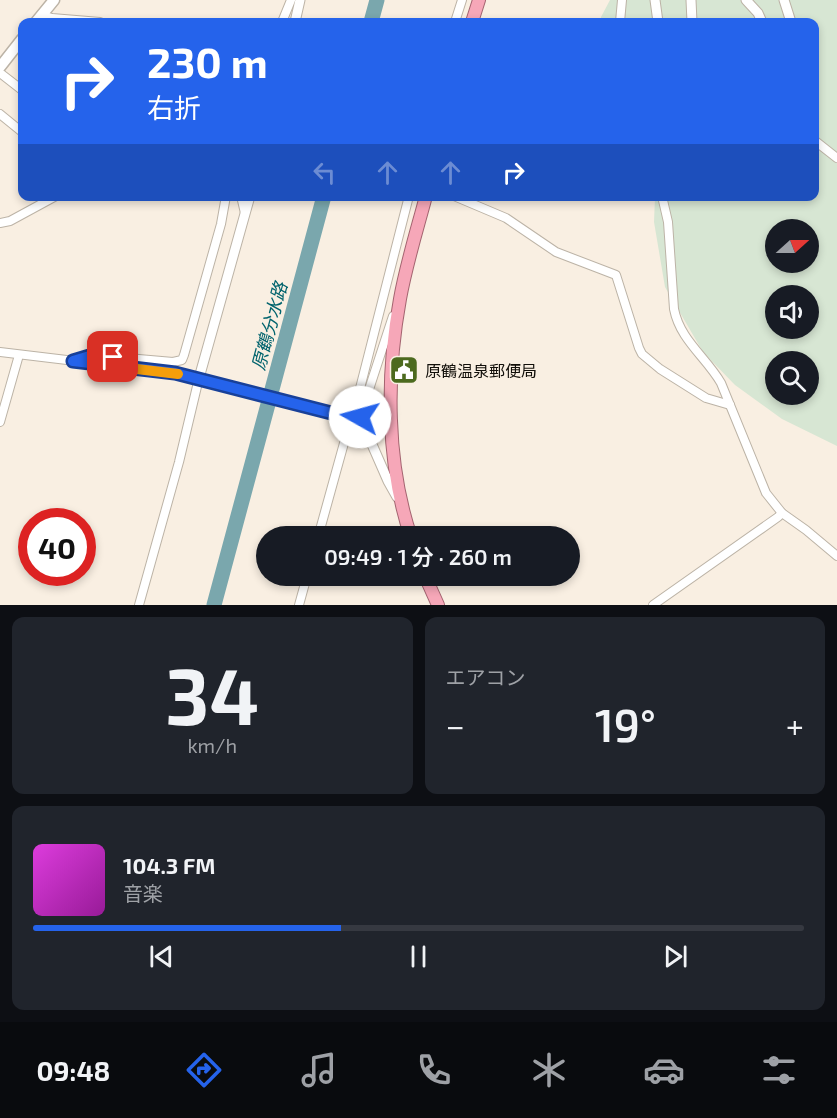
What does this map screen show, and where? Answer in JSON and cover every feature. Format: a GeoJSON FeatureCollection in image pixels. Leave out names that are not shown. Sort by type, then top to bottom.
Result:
{"type":"FeatureCollection","features":[{"type":"Feature","properties":{"kind":"highway"},"geometry":{"type":"LineString","coordinates":[[473,18],[478,0]]}},
{"type":"Feature","properties":{"kind":"highway"},"geometry":{"type":"LineString","coordinates":[[408,526],[402,504],[392,438],[392,364],[400,298],[425,201]]}},
{"type":"Feature","properties":{"kind":"highway"},"geometry":{"type":"LineString","coordinates":[[429,586],[438,605]]}},
{"type":"Feature","properties":{"kind":"main road"},"geometry":{"type":"LineString","coordinates":[[40,18],[54,0]]}},
{"type":"Feature","properties":{"kind":"main road"},"geometry":{"type":"LineString","coordinates":[[0,67],[18,44]]}},
{"type":"Feature","properties":{"kind":"street"},"geometry":{"type":"LineString","coordinates":[[284,18],[291,0]]}},
{"type":"Feature","properties":{"kind":"street"},"geometry":{"type":"LineString","coordinates":[[297,18],[300,0]]}},
{"type":"Feature","properties":{"kind":"street"},"geometry":{"type":"LineString","coordinates":[[456,18],[462,0]]}},
{"type":"Feature","properties":{"kind":"street"},"geometry":{"type":"LineString","coordinates":[[620,18],[622,0]]}},
{"type":"Feature","properties":{"kind":"street"},"geometry":{"type":"LineString","coordinates":[[655,0],[657,18]]}},
{"type":"Feature","properties":{"kind":"street"},"geometry":{"type":"LineString","coordinates":[[691,0],[692,18]]}},
{"type":"Feature","properties":{"kind":"street"},"geometry":{"type":"LineString","coordinates":[[746,0],[760,18]]}},
{"type":"Feature","properties":{"kind":"street"},"geometry":{"type":"LineString","coordinates":[[784,0],[790,18]]}},
{"type":"Feature","properties":{"kind":"street"},"geometry":{"type":"LineString","coordinates":[[0,73],[18,87]]}},
{"type":"Feature","properties":{"kind":"street"},"geometry":{"type":"LineString","coordinates":[[0,114],[18,129]]}},
{"type":"Feature","properties":{"kind":"street"},"geometry":{"type":"LineString","coordinates":[[819,144],[837,158]]}},
{"type":"Feature","properties":{"kind":"street"},"geometry":{"type":"LineString","coordinates":[[0,223],[46,201]]}},
{"type":"Feature","properties":{"kind":"street"},"geometry":{"type":"LineString","coordinates":[[73,361],[93,355],[173,362],[182,360],[221,224],[225,201]]}},
{"type":"Feature","properties":{"kind":"street"},"geometry":{"type":"LineString","coordinates":[[242,201],[245,213]]}},
{"type":"Feature","properties":{"kind":"street"},"geometry":{"type":"LineString","coordinates":[[139,605],[203,380],[249,201]]}},
{"type":"Feature","properties":{"kind":"street"},"geometry":{"type":"LineString","coordinates":[[402,504],[388,481],[356,408],[409,201]]}},
{"type":"Feature","properties":{"kind":"street"},"geometry":{"type":"LineString","coordinates":[[466,201],[506,218],[556,252],[616,275],[642,354],[660,369],[706,398],[730,405]]}},
{"type":"Feature","properties":{"kind":"street"},"geometry":{"type":"LineString","coordinates":[[663,201],[668,222],[676,321],[688,342],[714,371],[721,383],[766,493],[782,513],[837,556]]}},
{"type":"Feature","properties":{"kind":"street"},"geometry":{"type":"LineString","coordinates":[[321,526],[350,425],[360,417],[400,298]]}},
{"type":"Feature","properties":{"kind":"street"},"geometry":{"type":"LineString","coordinates":[[0,352],[175,373],[343,416],[360,417]]}},
{"type":"Feature","properties":{"kind":"street"},"geometry":{"type":"LineString","coordinates":[[0,422],[19,355]]}},
{"type":"Feature","properties":{"kind":"street"},"geometry":{"type":"LineString","coordinates":[[653,605],[782,513]]}},
{"type":"Feature","properties":{"kind":"street"},"geometry":{"type":"LineString","coordinates":[[299,605],[304,586]]}},
{"type":"Feature","properties":{"kind":"green space"},"geometry":{"type":"Polygon","coordinates":[[[610,0],[837,0],[837,446],[782,419],[735,385],[703,352],[665,287],[654,222],[655,201],[819,201],[819,18],[601,17],[610,0]]]}},
{"type":"Feature","properties":{"kind":"waterway","name":"原鶴分水路"},"geometry":{"type":"LineString","coordinates":[[372,18],[377,0]]}},
{"type":"Feature","properties":{"kind":"waterway","name":"原鶴分水路"},"geometry":{"type":"LineString","coordinates":[[214,605],[323,201]]}},
{"type":"Feature","properties":{"kind":"slow traffic"},"geometry":{"type":"LineString","coordinates":[[112,366],[178,374]]}},
{"type":"Feature","properties":{"kind":"place","name":"原鶴温泉郵便局"},"geometry":{"type":"Point","coordinates":[404,370]}},
{"type":"Feature","properties":{"kind":"route"},"geometry":{"type":"LineString","coordinates":[[113,357],[93,355],[73,361],[175,373],[343,416],[360,417]]}}]}
